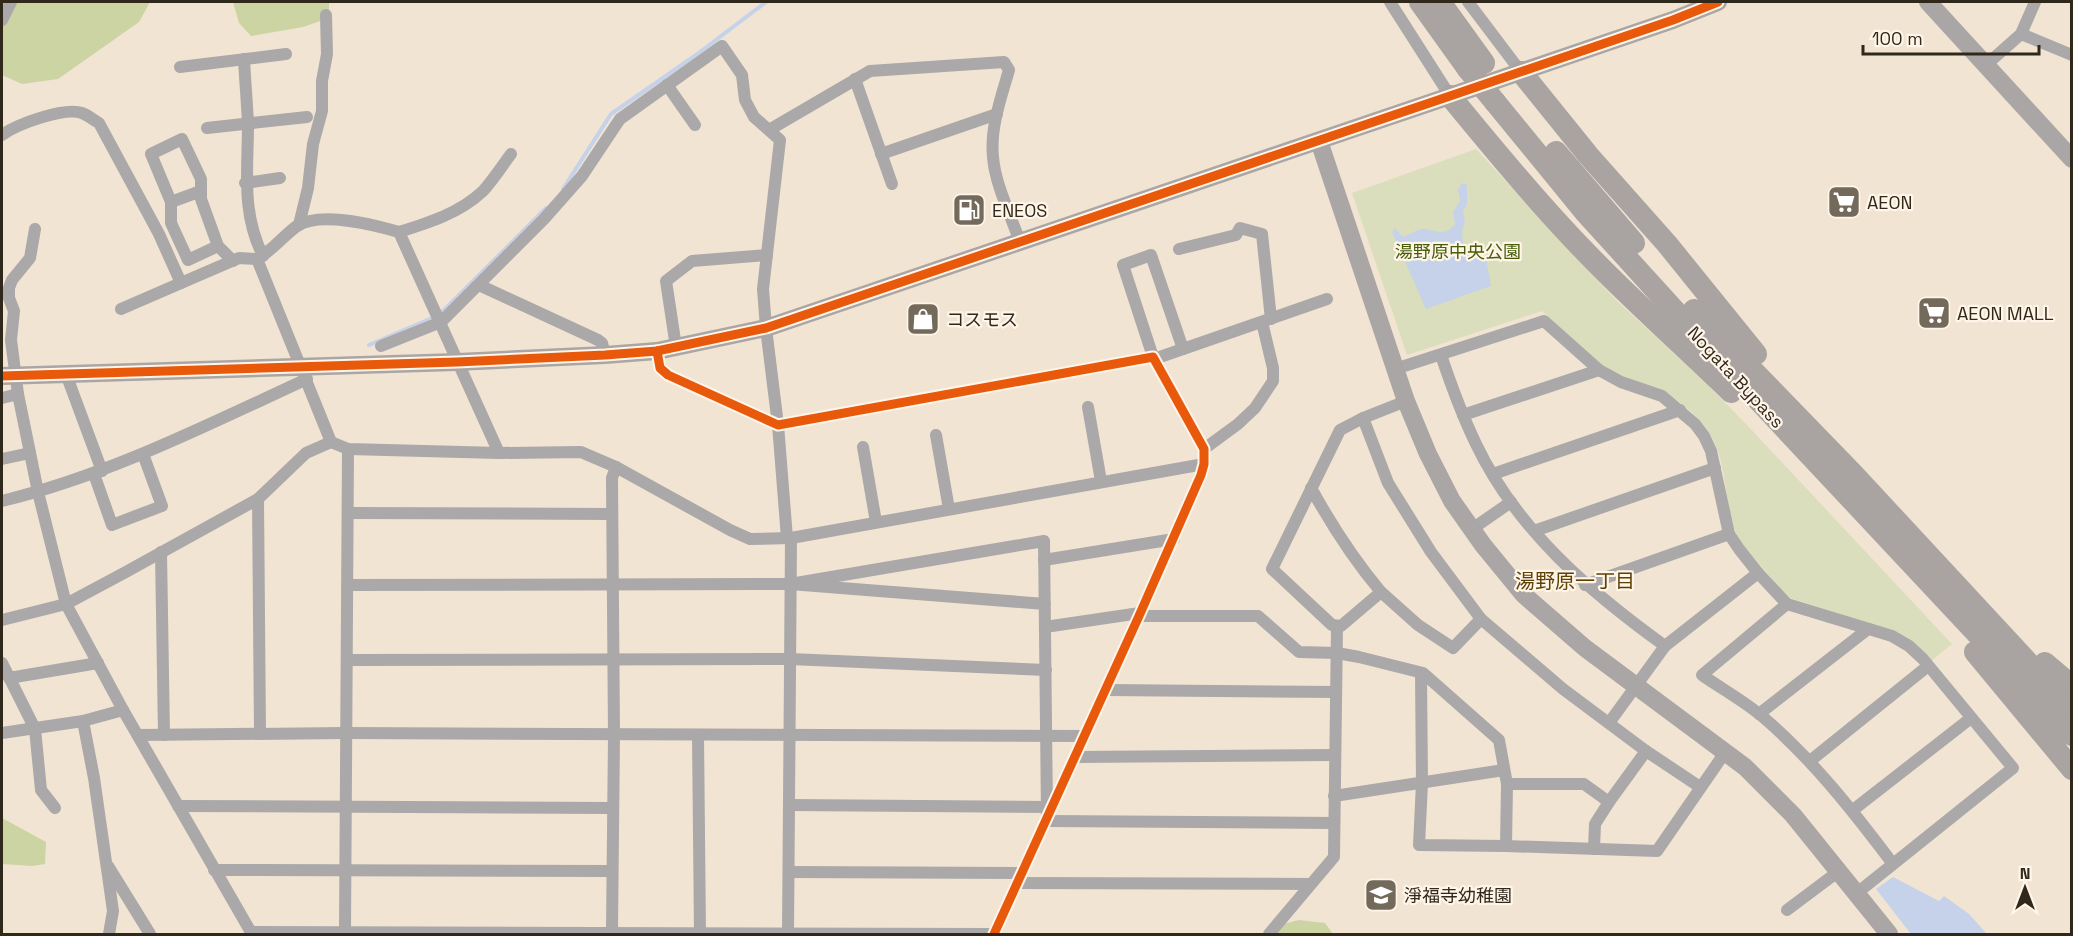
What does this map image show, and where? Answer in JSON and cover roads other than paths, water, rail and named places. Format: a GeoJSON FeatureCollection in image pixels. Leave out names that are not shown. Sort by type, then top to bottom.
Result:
{"type":"FeatureCollection","features":[{"type":"Feature","properties":{"kind":"highway","name":"Nogata Bypass"},"geometry":{"type":"LineString","coordinates":[[1420,2],[1476,66],[1585,212],[1659,294],[1850,484],[1894,520],[2072,710]]}},
{"type":"Feature","properties":{"kind":"highway","name":"Nogata Bypass"},"geometry":{"type":"LineString","coordinates":[[1440,2],[1476,66]]}},
{"type":"Feature","properties":{"kind":"highway"},"geometry":{"type":"LineString","coordinates":[[1521,72],[1588,155],[1667,244],[1813,422],[1850,484]]}},
{"type":"Feature","properties":{"kind":"highway"},"geometry":{"type":"LineString","coordinates":[[1450,96],[1492,149],[1626,293],[1744,405],[1850,484]]}},
{"type":"Feature","properties":{"kind":"highway","name":"Nogata Bypass"},"geometry":{"type":"LineString","coordinates":[[1850,484],[1902,554],[2072,735]]}},
{"type":"Feature","properties":{"kind":"highway"},"geometry":{"type":"LineString","coordinates":[[1894,520],[1964,581],[2044,662],[2072,686]]}},
{"type":"Feature","properties":{"kind":"highway"},"geometry":{"type":"LineString","coordinates":[[1902,554],[1941,612],[2072,769]]}},
{"type":"Feature","properties":{"kind":"street"},"geometry":{"type":"LineString","coordinates":[[2,20],[10,2]]}},
{"type":"Feature","properties":{"kind":"street"},"geometry":{"type":"LineString","coordinates":[[1390,2],[1450,96]]}},
{"type":"Feature","properties":{"kind":"street"},"geometry":{"type":"LineString","coordinates":[[1468,2],[1521,72]]}},
{"type":"Feature","properties":{"kind":"street"},"geometry":{"type":"LineString","coordinates":[[2,398],[12,382],[66,374],[304,373],[457,362],[605,355],[657,351],[766,328],[1673,20],[1718,2]]}},
{"type":"Feature","properties":{"kind":"street"},"geometry":{"type":"LineString","coordinates":[[1928,2],[2072,159]]}},
{"type":"Feature","properties":{"kind":"street"},"geometry":{"type":"LineString","coordinates":[[1986,65],[2021,34],[2035,2]]}},
{"type":"Feature","properties":{"kind":"street"},"geometry":{"type":"LineString","coordinates":[[299,225],[308,188],[313,144],[322,111],[322,81],[327,54],[326,15]]}},
{"type":"Feature","properties":{"kind":"street"},"geometry":{"type":"LineString","coordinates":[[2021,34],[2072,55]]}},
{"type":"Feature","properties":{"kind":"street"},"geometry":{"type":"LineString","coordinates":[[381,345],[438,317],[479,285],[544,219],[582,176],[620,119],[722,46],[742,75],[745,100],[754,117],[780,140],[763,289],[789,538],[788,934]]}},
{"type":"Feature","properties":{"kind":"street"},"geometry":{"type":"LineString","coordinates":[[180,67],[286,54]]}},
{"type":"Feature","properties":{"kind":"street"},"geometry":{"type":"LineString","coordinates":[[244,59],[248,124],[245,183],[248,208],[260,258],[331,442]]}},
{"type":"Feature","properties":{"kind":"street"},"geometry":{"type":"LineString","coordinates":[[769,130],[870,71],[1005,62],[1009,70],[997,114],[992,145],[993,159],[1020,242]]}},
{"type":"Feature","properties":{"kind":"street"},"geometry":{"type":"LineString","coordinates":[[855,79],[892,184]]}},
{"type":"Feature","properties":{"kind":"street"},"geometry":{"type":"LineString","coordinates":[[667,85],[695,125]]}},
{"type":"Feature","properties":{"kind":"street"},"geometry":{"type":"LineString","coordinates":[[2,135],[15,126],[55,114],[81,113],[99,123],[159,234],[181,283]]}},
{"type":"Feature","properties":{"kind":"street"},"geometry":{"type":"LineString","coordinates":[[881,154],[997,114]]}},
{"type":"Feature","properties":{"kind":"street"},"geometry":{"type":"LineString","coordinates":[[207,128],[307,117]]}},
{"type":"Feature","properties":{"kind":"street"},"geometry":{"type":"LineString","coordinates":[[218,246],[188,260],[171,223],[171,202],[151,154],[182,139],[201,179],[201,199],[218,246],[233,261]]}},
{"type":"Feature","properties":{"kind":"street"},"geometry":{"type":"LineString","coordinates":[[1319,141],[1406,401],[1452,501],[1472,529],[1524,595],[1585,648],[1745,767],[1793,814],[1889,934]]}},
{"type":"Feature","properties":{"kind":"street"},"geometry":{"type":"LineString","coordinates":[[121,309],[239,258],[260,258],[299,225],[329,220],[360,223],[399,232],[436,220],[462,206],[482,191],[512,154]]}},
{"type":"Feature","properties":{"kind":"street"},"geometry":{"type":"LineString","coordinates":[[245,183],[280,178]]}},
{"type":"Feature","properties":{"kind":"street"},"geometry":{"type":"LineString","coordinates":[[171,202],[201,190]]}},
{"type":"Feature","properties":{"kind":"street"},"geometry":{"type":"LineString","coordinates":[[1179,249],[1236,235],[1240,228],[1262,234],[1266,320],[1273,381],[1255,408],[1238,424],[1204,449]]}},
{"type":"Feature","properties":{"kind":"street"},"geometry":{"type":"LineString","coordinates":[[35,229],[30,258],[12,280],[9,288],[9,298],[14,311],[11,340],[12,382],[66,604],[123,710],[251,933],[612,931],[994,934],[1046,815],[1075,757],[1174,539],[1204,464],[1204,449],[1154,358],[1123,265],[1151,255],[1183,349]]}},
{"type":"Feature","properties":{"kind":"street"},"geometry":{"type":"LineString","coordinates":[[399,232],[499,453]]}},
{"type":"Feature","properties":{"kind":"street"},"geometry":{"type":"LineString","coordinates":[[676,347],[666,281],[692,261],[766,255]]}},
{"type":"Feature","properties":{"kind":"street"},"geometry":{"type":"LineString","coordinates":[[479,285],[598,340],[602,343],[605,355]]}},
{"type":"Feature","properties":{"kind":"street"},"geometry":{"type":"LineString","coordinates":[[657,351],[660,368],[668,375],[778,424],[1154,358],[1327,299]]}},
{"type":"Feature","properties":{"kind":"street"},"geometry":{"type":"LineString","coordinates":[[1395,369],[1544,321],[1599,370],[1621,382],[1662,396],[1680,410],[1704,436],[1711,451],[1729,534],[1738,549],[1787,604],[1892,636],[1909,646],[1928,666],[2013,768],[1857,893]]}},
{"type":"Feature","properties":{"kind":"street"},"geometry":{"type":"LineString","coordinates":[[1441,355],[1477,446],[1511,502],[1560,561],[1585,585],[1616,611],[1665,646]]}},
{"type":"Feature","properties":{"kind":"street"},"geometry":{"type":"LineString","coordinates":[[1463,415],[1599,370]]}},
{"type":"Feature","properties":{"kind":"street"},"geometry":{"type":"LineString","coordinates":[[2,501],[98,472],[143,454],[304,373]]}},
{"type":"Feature","properties":{"kind":"street"},"geometry":{"type":"LineString","coordinates":[[66,374],[98,472],[112,525],[162,506],[143,454]]}},
{"type":"Feature","properties":{"kind":"street"},"geometry":{"type":"LineString","coordinates":[[1381,592],[1341,626],[1332,625],[1272,569],[1340,430],[1406,401]]}},
{"type":"Feature","properties":{"kind":"street"},"geometry":{"type":"LineString","coordinates":[[1088,407],[1101,481]]}},
{"type":"Feature","properties":{"kind":"street"},"geometry":{"type":"LineString","coordinates":[[1493,474],[1680,410]]}},
{"type":"Feature","properties":{"kind":"street"},"geometry":{"type":"LineString","coordinates":[[1363,418],[1388,483],[1431,552],[1481,619],[1529,662],[1646,751],[1700,787]]}},
{"type":"Feature","properties":{"kind":"street"},"geometry":{"type":"LineString","coordinates":[[936,435],[949,509]]}},
{"type":"Feature","properties":{"kind":"street"},"geometry":{"type":"LineString","coordinates":[[2,620],[66,604],[258,499],[306,453],[331,442],[348,449],[499,453],[581,452],[616,467],[750,539],[789,538],[1204,464]]}},
{"type":"Feature","properties":{"kind":"street"},"geometry":{"type":"LineString","coordinates":[[863,447],[876,522]]}},
{"type":"Feature","properties":{"kind":"street"},"geometry":{"type":"LineString","coordinates":[[345,931],[348,449]]}},
{"type":"Feature","properties":{"kind":"street"},"geometry":{"type":"LineString","coordinates":[[2,459],[30,453]]}},
{"type":"Feature","properties":{"kind":"street"},"geometry":{"type":"LineString","coordinates":[[612,931],[614,658],[612,478],[616,467]]}},
{"type":"Feature","properties":{"kind":"street"},"geometry":{"type":"LineString","coordinates":[[1534,531],[1715,468]]}},
{"type":"Feature","properties":{"kind":"street"},"geometry":{"type":"LineString","coordinates":[[1311,488],[1343,544],[1357,563],[1381,592],[1418,625],[1453,648],[1481,619]]}},
{"type":"Feature","properties":{"kind":"street"},"geometry":{"type":"LineString","coordinates":[[258,499],[260,733]]}},
{"type":"Feature","properties":{"kind":"street"},"geometry":{"type":"LineString","coordinates":[[1472,529],[1511,502]]}},
{"type":"Feature","properties":{"kind":"street"},"geometry":{"type":"LineString","coordinates":[[348,513],[612,514]]}},
{"type":"Feature","properties":{"kind":"street"},"geometry":{"type":"LineString","coordinates":[[1585,585],[1729,534]]}},
{"type":"Feature","properties":{"kind":"street"},"geometry":{"type":"LineString","coordinates":[[1044,560],[1174,539]]}},
{"type":"Feature","properties":{"kind":"street"},"geometry":{"type":"LineString","coordinates":[[790,584],[1044,541],[1046,815]]}},
{"type":"Feature","properties":{"kind":"street"},"geometry":{"type":"LineString","coordinates":[[161,552],[164,735]]}},
{"type":"Feature","properties":{"kind":"street"},"geometry":{"type":"LineString","coordinates":[[1609,723],[1665,646],[1758,573]]}},
{"type":"Feature","properties":{"kind":"street"},"geometry":{"type":"LineString","coordinates":[[347,585],[790,584],[1045,604]]}},
{"type":"Feature","properties":{"kind":"street"},"geometry":{"type":"LineString","coordinates":[[1787,604],[1702,675],[1759,714],[1810,761],[1853,810],[1893,864]]}},
{"type":"Feature","properties":{"kind":"street"},"geometry":{"type":"LineString","coordinates":[[1045,627],[1140,615],[1258,616],[1299,652],[1336,653],[1421,673],[1457,701],[1499,740],[1508,784],[1506,846]]}},
{"type":"Feature","properties":{"kind":"street"},"geometry":{"type":"LineString","coordinates":[[1269,934],[1334,857],[1337,626]]}},
{"type":"Feature","properties":{"kind":"street"},"geometry":{"type":"LineString","coordinates":[[1759,714],[1868,629]]}},
{"type":"Feature","properties":{"kind":"street"},"geometry":{"type":"LineString","coordinates":[[347,660],[790,659],[1046,670]]}},
{"type":"Feature","properties":{"kind":"street"},"geometry":{"type":"LineString","coordinates":[[2,663],[35,729],[41,790],[55,808]]}},
{"type":"Feature","properties":{"kind":"street"},"geometry":{"type":"LineString","coordinates":[[9,678],[98,663]]}},
{"type":"Feature","properties":{"kind":"street"},"geometry":{"type":"LineString","coordinates":[[1810,761],[1928,666]]}},
{"type":"Feature","properties":{"kind":"street"},"geometry":{"type":"LineString","coordinates":[[1421,673],[1422,783],[1419,844],[1657,851],[1726,751]]}},
{"type":"Feature","properties":{"kind":"street"},"geometry":{"type":"LineString","coordinates":[[1105,690],[1336,692]]}},
{"type":"Feature","properties":{"kind":"street"},"geometry":{"type":"LineString","coordinates":[[2,733],[83,721],[123,710]]}},
{"type":"Feature","properties":{"kind":"street"},"geometry":{"type":"LineString","coordinates":[[1853,810],[1971,718]]}},
{"type":"Feature","properties":{"kind":"street"},"geometry":{"type":"LineString","coordinates":[[83,721],[94,778],[113,911],[109,934]]}},
{"type":"Feature","properties":{"kind":"street"},"geometry":{"type":"LineString","coordinates":[[139,735],[260,733],[1084,735]]}},
{"type":"Feature","properties":{"kind":"street"},"geometry":{"type":"LineString","coordinates":[[698,735],[700,933]]}},
{"type":"Feature","properties":{"kind":"street"},"geometry":{"type":"LineString","coordinates":[[1594,849],[1595,824],[1646,751]]}},
{"type":"Feature","properties":{"kind":"street"},"geometry":{"type":"LineString","coordinates":[[1075,757],[1335,755]]}},
{"type":"Feature","properties":{"kind":"street"},"geometry":{"type":"LineString","coordinates":[[1334,796],[1504,770]]}},
{"type":"Feature","properties":{"kind":"street"},"geometry":{"type":"LineString","coordinates":[[1508,784],[1584,784],[1609,802]]}},
{"type":"Feature","properties":{"kind":"street"},"geometry":{"type":"LineString","coordinates":[[789,805],[1334,823]]}},
{"type":"Feature","properties":{"kind":"street"},"geometry":{"type":"LineString","coordinates":[[178,806],[613,808]]}},
{"type":"Feature","properties":{"kind":"street"},"geometry":{"type":"LineString","coordinates":[[105,861],[150,934]]}},
{"type":"Feature","properties":{"kind":"street"},"geometry":{"type":"LineString","coordinates":[[214,870],[612,871]]}},
{"type":"Feature","properties":{"kind":"street"},"geometry":{"type":"LineString","coordinates":[[1788,910],[1839,871]]}},
{"type":"Feature","properties":{"kind":"street"},"geometry":{"type":"LineString","coordinates":[[789,872],[1310,884]]}},
{"type":"Feature","properties":{"kind":"water"},"geometry":{"type":"Polygon","coordinates":[[[1462,183],[1467,185],[1467,204],[1463,212],[1465,221],[1462,233],[1463,243],[1486,259],[1491,286],[1426,309],[1392,232],[1395,228],[1403,237],[1422,229],[1448,231],[1455,224],[1453,212],[1460,201],[1458,190],[1462,183]]]}},
{"type":"Feature","properties":{"kind":"water"},"geometry":{"type":"Polygon","coordinates":[[[1893,877],[1939,901],[1944,896],[1969,914],[1987,934],[1911,934],[1876,889],[1893,877]]]}},
{"type":"Feature","properties":{"kind":"waterway"},"geometry":{"type":"LineString","coordinates":[[563,189],[611,114],[696,55],[766,2]]}},
{"type":"Feature","properties":{"kind":"waterway"},"geometry":{"type":"LineString","coordinates":[[369,345],[432,318],[444,310],[546,208]]}},
{"type":"Feature","properties":{"kind":"place","name":"AEON"},"geometry":{"type":"Point","coordinates":[1844,202]}},
{"type":"Feature","properties":{"kind":"place","name":"ENEOS"},"geometry":{"type":"Point","coordinates":[969,210]}},
{"type":"Feature","properties":{"kind":"place","name":"AEON MALL"},"geometry":{"type":"Point","coordinates":[1934,313]}},
{"type":"Feature","properties":{"kind":"place","name":"コスモス"},"geometry":{"type":"Point","coordinates":[923,319]}},
{"type":"Feature","properties":{"kind":"place","name":"淨福寺幼稚園"},"geometry":{"type":"Point","coordinates":[1381,895]}},
{"type":"Feature","properties":{"kind":"district","name":"湯野原一丁目"},"geometry":{"type":"Point","coordinates":[1575,581]}},
{"type":"Feature","properties":{"kind":"park label","name":"湯野原中央公園"},"geometry":{"type":"Point","coordinates":[1458,251]}}]}
